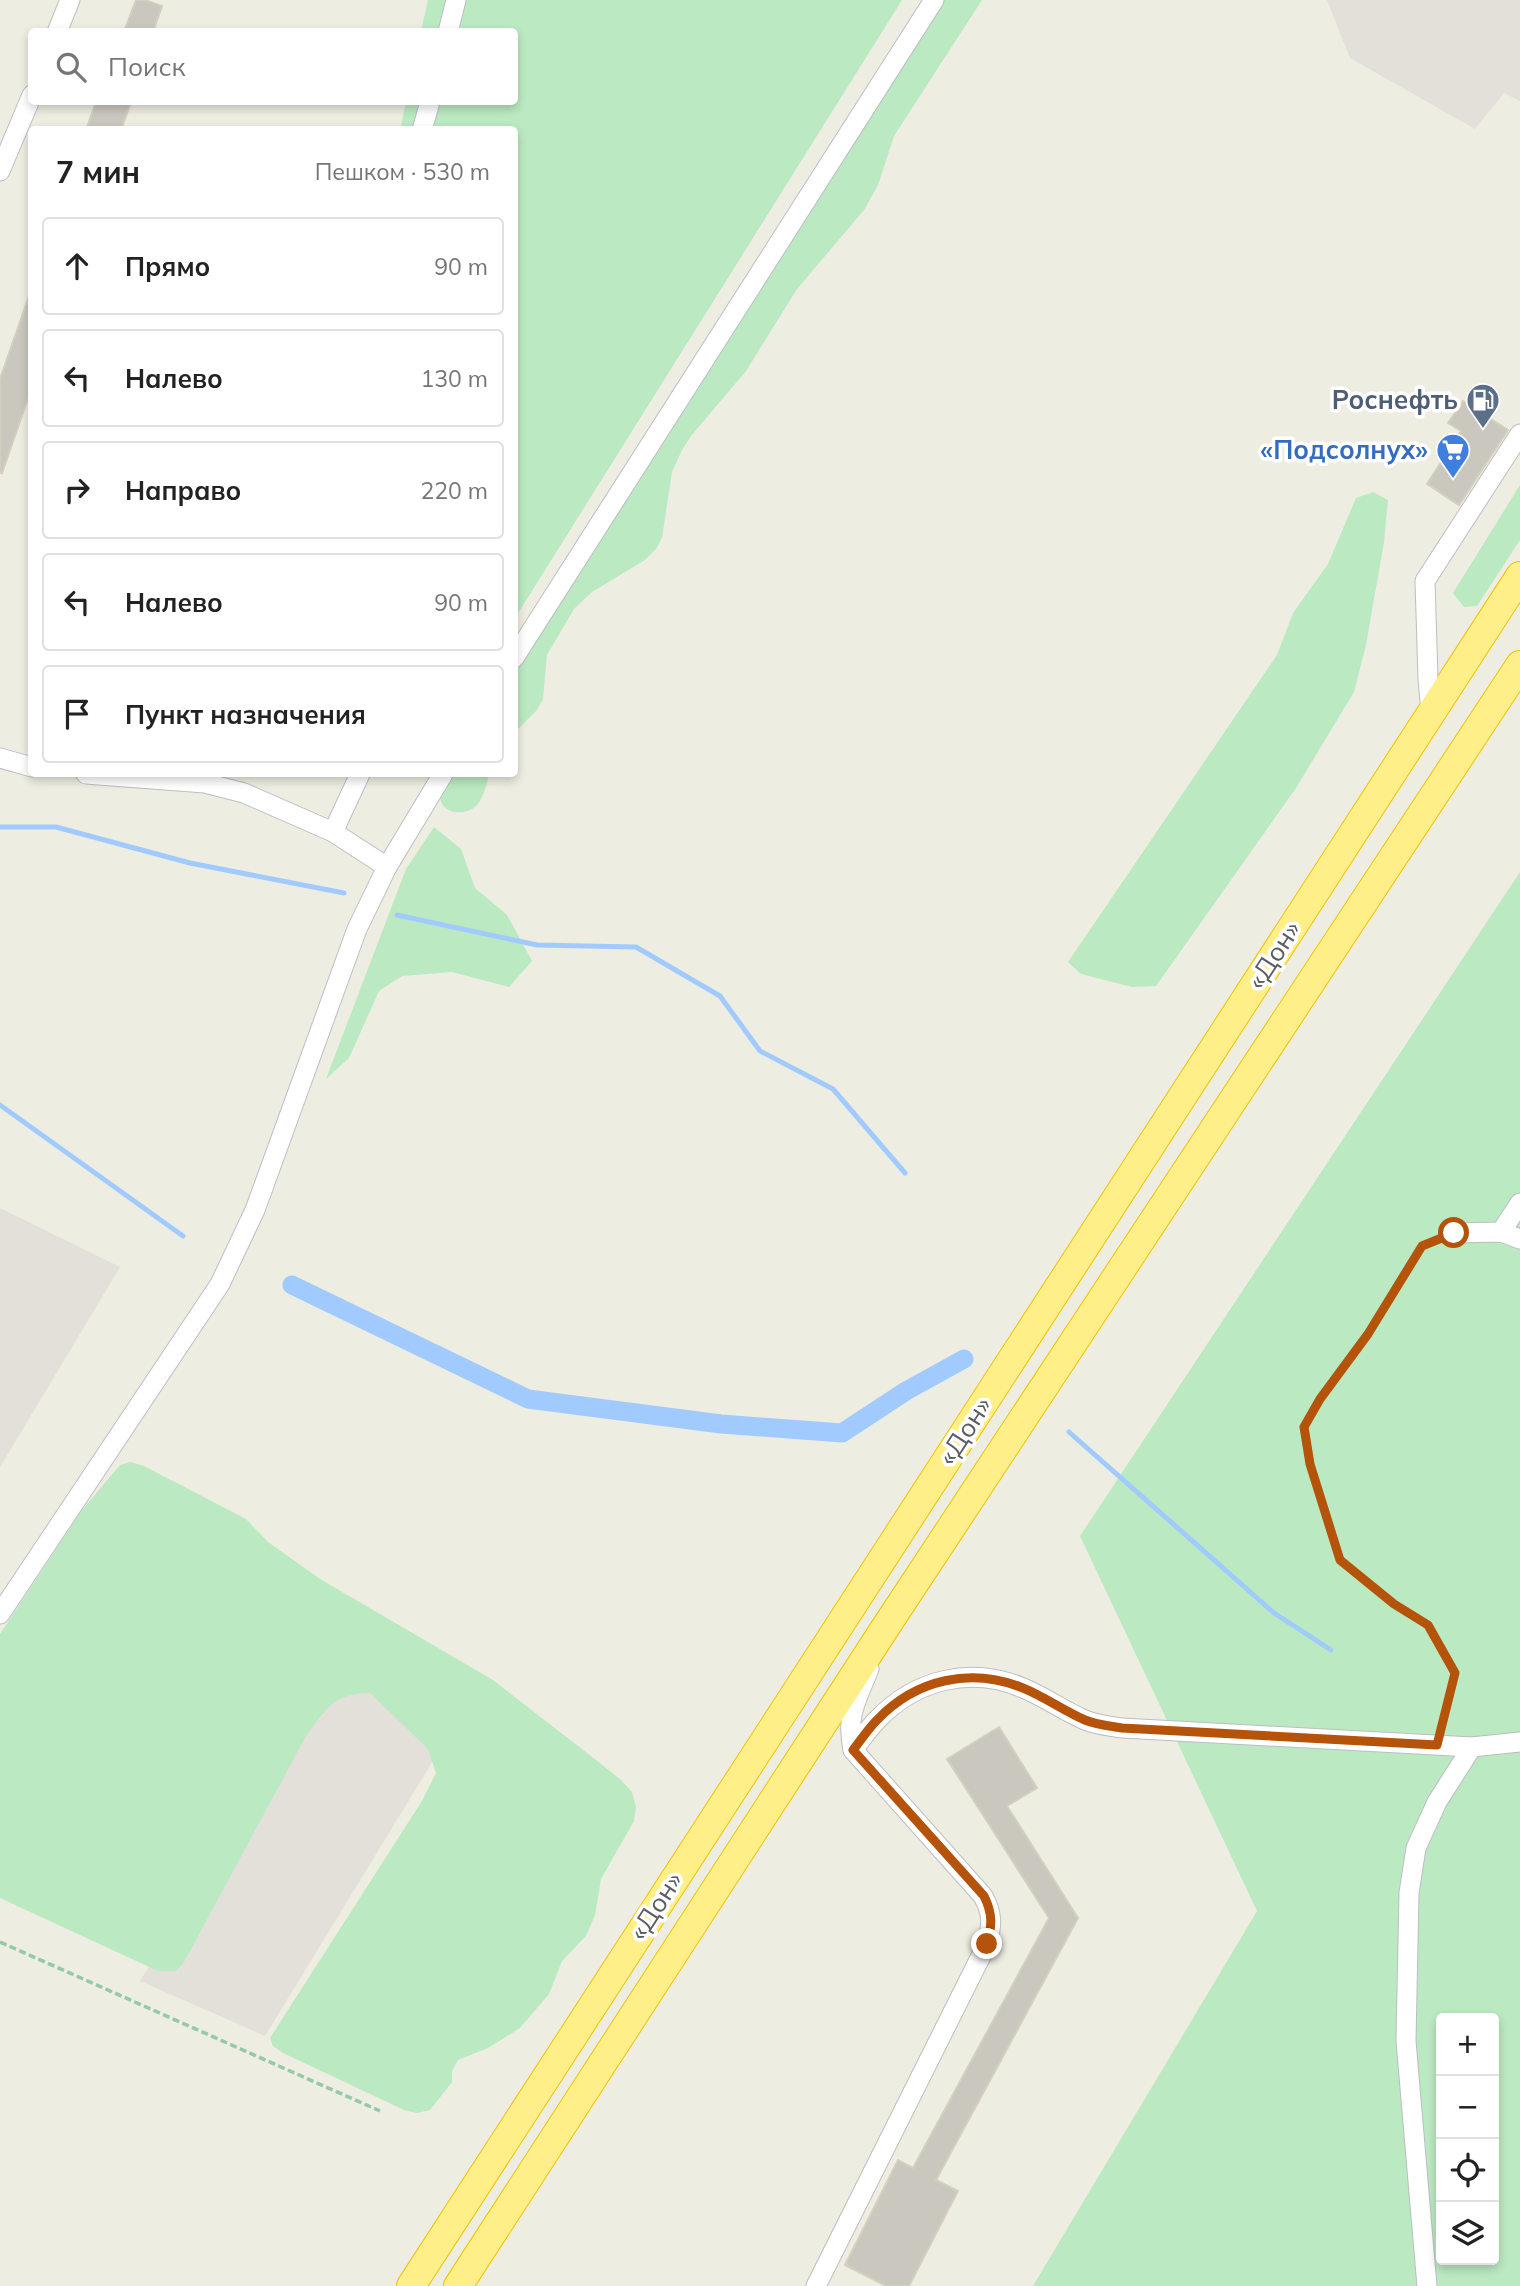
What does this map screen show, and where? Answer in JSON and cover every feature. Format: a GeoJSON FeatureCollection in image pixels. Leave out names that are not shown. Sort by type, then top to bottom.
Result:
{"type":"FeatureCollection","features":[{"type":"Feature","properties":{"kind":"highway","name":"«Дон»"},"geometry":{"type":"LineString","coordinates":[[411,2286],[1520,576]]}},
{"type":"Feature","properties":{"kind":"highway","name":"«Дон»"},"geometry":{"type":"LineString","coordinates":[[458,2286],[885,1628],[1508,698],[1520,665]]}},
{"type":"Feature","properties":{"kind":"street"},"geometry":{"type":"LineString","coordinates":[[60,28],[70,0]]}},
{"type":"Feature","properties":{"kind":"street"},"geometry":{"type":"LineString","coordinates":[[449,28],[456,0]]}},
{"type":"Feature","properties":{"kind":"street"},"geometry":{"type":"LineString","coordinates":[[518,652],[934,0]]}},
{"type":"Feature","properties":{"kind":"street"},"geometry":{"type":"LineString","coordinates":[[0,171],[28,104]]}},
{"type":"Feature","properties":{"kind":"street"},"geometry":{"type":"LineString","coordinates":[[423,126],[429,105]]}},
{"type":"Feature","properties":{"kind":"street"},"geometry":{"type":"LineString","coordinates":[[1431,713],[1425,581],[1520,434]]}},
{"type":"Feature","properties":{"kind":"street"},"geometry":{"type":"LineString","coordinates":[[0,758],[28,766]]}},
{"type":"Feature","properties":{"kind":"street"},"geometry":{"type":"LineString","coordinates":[[126,777],[205,783],[244,793],[333,832],[387,867]]}},
{"type":"Feature","properties":{"kind":"street"},"geometry":{"type":"LineString","coordinates":[[333,832],[359,777]]}},
{"type":"Feature","properties":{"kind":"street"},"geometry":{"type":"LineString","coordinates":[[0,1614],[220,1284],[255,1210],[357,929],[387,867],[441,777]]}},
{"type":"Feature","properties":{"kind":"street"},"geometry":{"type":"LineString","coordinates":[[1454,1233],[1511,1235],[1520,1203]]}},
{"type":"Feature","properties":{"kind":"street"},"geometry":{"type":"LineString","coordinates":[[816,2286],[987,1944],[992,1925],[990,1908],[984,1896],[853,1750],[849,1728],[852,1712],[885,1628]]}},
{"type":"Feature","properties":{"kind":"street"},"geometry":{"type":"LineString","coordinates":[[853,1750],[877,1720],[904,1697],[935,1681],[967,1677],[1000,1681],[1023,1688],[1088,1721],[1122,1728],[1472,1747],[1520,1742]]}},
{"type":"Feature","properties":{"kind":"street"},"geometry":{"type":"LineString","coordinates":[[1427,2286],[1406,2041],[1409,1894],[1416,1848],[1437,1802],[1472,1747]]}},
{"type":"Feature","properties":{"kind":"path"},"geometry":{"type":"LineString","coordinates":[[1437,1745],[1455,1673],[1428,1625],[1394,1604],[1340,1560],[1310,1464],[1304,1427],[1320,1399],[1368,1334],[1422,1246],[1454,1233]]}},
{"type":"Feature","properties":{"kind":"path"},"geometry":{"type":"LineString","coordinates":[[0,1942],[380,2111]]}},
{"type":"Feature","properties":{"kind":"shaded area"},"geometry":{"type":"Polygon","coordinates":[[[1327,0],[1520,0],[1520,101],[1504,93],[1475,129],[1350,58],[1327,0]]]}},
{"type":"Feature","properties":{"kind":"shaded area"},"geometry":{"type":"Polygon","coordinates":[[[0,1208],[120,1267],[0,1467],[0,1208]]]}},
{"type":"Feature","properties":{"kind":"shaded area"},"geometry":{"type":"Polygon","coordinates":[[[342,1657],[439,1751],[265,2036],[140,1981],[342,1657]]]}},
{"type":"Feature","properties":{"kind":"green space"},"geometry":{"type":"Polygon","coordinates":[[[428,0],[902,0],[518,613],[518,126],[401,126],[405,105],[518,105],[518,28],[422,28],[428,0]]]}},
{"type":"Feature","properties":{"kind":"green space"},"geometry":{"type":"Polygon","coordinates":[[[944,0],[982,0],[894,136],[878,185],[864,210],[797,289],[746,371],[682,450],[672,472],[662,538],[656,549],[645,560],[592,592],[574,609],[547,655],[543,699],[537,710],[518,729],[518,661],[944,0]]]}},
{"type":"Feature","properties":{"kind":"green space"},"geometry":{"type":"Polygon","coordinates":[[[1520,485],[1520,540],[1477,606],[1464,607],[1453,593],[1520,485]]]}},
{"type":"Feature","properties":{"kind":"green space"},"geometry":{"type":"Polygon","coordinates":[[[1373,492],[1388,500],[1384,542],[1366,645],[1354,692],[1296,788],[1156,986],[1132,987],[1081,974],[1068,962],[1277,655],[1293,613],[1328,564],[1356,498],[1373,492]]]}},
{"type":"Feature","properties":{"kind":"green space"},"geometry":{"type":"Polygon","coordinates":[[[447,777],[488,777],[482,798],[477,805],[466,811],[454,812],[444,806],[440,794],[447,777]]]}},
{"type":"Feature","properties":{"kind":"green space"},"geometry":{"type":"Polygon","coordinates":[[[434,827],[461,849],[475,888],[507,915],[532,961],[509,987],[452,972],[402,976],[379,991],[349,1058],[326,1079],[406,869],[434,827]]]}},
{"type":"Feature","properties":{"kind":"green space"},"geometry":{"type":"Polygon","coordinates":[[[1520,872],[1520,2286],[1033,2286],[1257,1911],[1080,1536],[1520,872]]]}},
{"type":"Feature","properties":{"kind":"green space"},"geometry":{"type":"Polygon","coordinates":[[[130,1462],[144,1466],[246,1519],[268,1542],[320,1579],[493,1680],[621,1780],[632,1792],[636,1807],[634,1821],[601,1879],[595,1915],[586,1936],[562,1961],[549,1994],[520,2028],[488,2048],[458,2060],[452,2071],[452,2082],[430,2110],[417,2113],[404,2110],[283,2053],[273,2046],[270,2038],[422,1801],[436,1773],[428,1749],[370,1693],[339,1699],[306,1736],[184,1962],[176,1971],[158,1971],[0,1898],[0,1634],[82,1510],[120,1465],[130,1462]]]}},
{"type":"Feature","properties":{"kind":"building"},"geometry":{"type":"Polygon","coordinates":[[[136,0],[162,6],[154,28],[126,28],[136,0]]]}},
{"type":"Feature","properties":{"kind":"building"},"geometry":{"type":"Polygon","coordinates":[[[95,105],[130,105],[122,126],[87,126],[95,105]]]}},
{"type":"Feature","properties":{"kind":"building"},"geometry":{"type":"Polygon","coordinates":[[[28,299],[28,398],[2,473],[0,473],[0,379],[28,299]]]}},
{"type":"Feature","properties":{"kind":"building"},"geometry":{"type":"Polygon","coordinates":[[[1463,401],[1508,430],[1459,505],[1427,484],[1461,431],[1448,423],[1463,401]]]}},
{"type":"Feature","properties":{"kind":"building"},"geometry":{"type":"Polygon","coordinates":[[[999,1727],[1037,1788],[1007,1806],[1078,1918],[936,2180],[958,2191],[909,2286],[886,2286],[845,2265],[898,2160],[913,2168],[1049,1918],[947,1759],[999,1727]]]}},
{"type":"Feature","properties":{"kind":"waterway"},"geometry":{"type":"LineString","coordinates":[[0,827],[56,827],[190,863],[344,893]]}},
{"type":"Feature","properties":{"kind":"waterway"},"geometry":{"type":"LineString","coordinates":[[397,915],[537,945],[636,947],[720,996],[760,1051],[833,1089],[905,1173]]}},
{"type":"Feature","properties":{"kind":"waterway"},"geometry":{"type":"LineString","coordinates":[[0,1105],[183,1236]]}},
{"type":"Feature","properties":{"kind":"waterway"},"geometry":{"type":"LineString","coordinates":[[292,1285],[528,1399],[721,1424],[842,1433],[906,1391],[964,1359]]}},
{"type":"Feature","properties":{"kind":"waterway"},"geometry":{"type":"LineString","coordinates":[[1069,1432],[1274,1613],[1331,1650]]}},
{"type":"Feature","properties":{"kind":"place","name":"Роснефть"},"geometry":{"type":"Point","coordinates":[1483,430]}},
{"type":"Feature","properties":{"kind":"place","name":"«Подсолнух»"},"geometry":{"type":"Point","coordinates":[1453,480]}},
{"type":"Feature","properties":{"kind":"route"},"geometry":{"type":"LineString","coordinates":[[987,1944],[992,1925],[990,1908],[984,1896],[853,1750],[877,1720],[904,1697],[935,1681],[967,1677],[1000,1681],[1023,1688],[1088,1721],[1122,1728],[1437,1745],[1455,1673],[1428,1625],[1394,1604],[1340,1560],[1310,1464],[1304,1427],[1320,1399],[1368,1334],[1422,1246],[1454,1233]]}}]}
